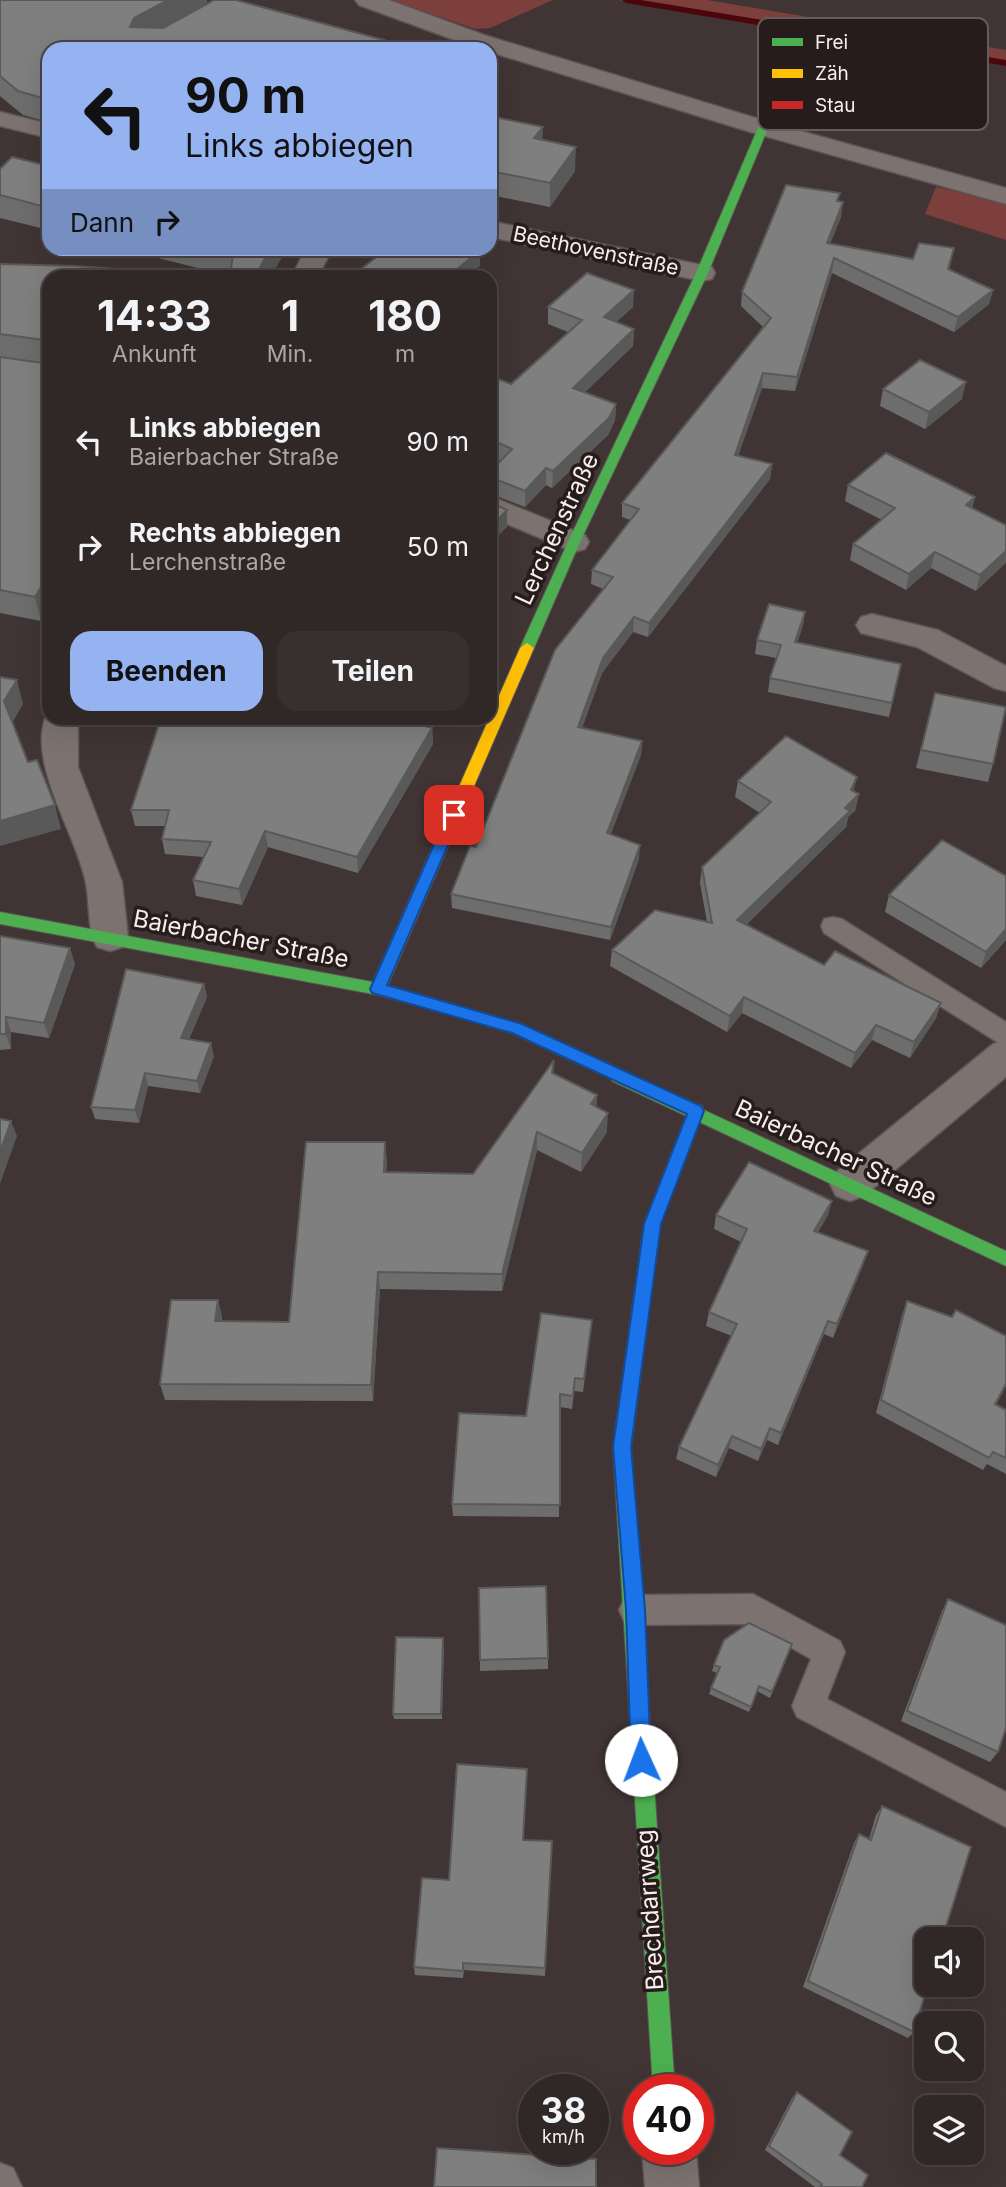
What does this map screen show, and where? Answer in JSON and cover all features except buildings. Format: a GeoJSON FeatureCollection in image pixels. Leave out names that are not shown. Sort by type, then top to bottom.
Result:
{"type":"FeatureCollection","features":[{"type":"Feature","properties":{"kind":"street"},"geometry":{"type":"LineString","coordinates":[[367,0],[456,42]]}},
{"type":"Feature","properties":{"kind":"street"},"geometry":{"type":"LineString","coordinates":[[497,53],[758,127]]}},
{"type":"Feature","properties":{"kind":"street"},"geometry":{"type":"LineString","coordinates":[[5,121],[39,107]]}},
{"type":"Feature","properties":{"kind":"street"},"geometry":{"type":"LineString","coordinates":[[5,121],[42,129]]}},
{"type":"Feature","properties":{"kind":"street","name":"Lerchenstraße"},"geometry":{"type":"LineString","coordinates":[[497,718],[574,542],[702,273],[762,130]]}},
{"type":"Feature","properties":{"kind":"street"},"geometry":{"type":"LineString","coordinates":[[770,130],[1006,196]]}},
{"type":"Feature","properties":{"kind":"street","name":"Beethovenstraße"},"geometry":{"type":"LineString","coordinates":[[497,230],[702,273]]}},
{"type":"Feature","properties":{"kind":"street"},"geometry":{"type":"LineString","coordinates":[[497,509],[574,542]]}},
{"type":"Feature","properties":{"kind":"street"},"geometry":{"type":"LineString","coordinates":[[872,625],[927,638],[1006,680]]}},
{"type":"Feature","properties":{"kind":"street"},"geometry":{"type":"LineString","coordinates":[[59,725],[61,767],[104,882],[110,937]]}},
{"type":"Feature","properties":{"kind":"street","name":"Lerchenstraße"},"geometry":{"type":"LineString","coordinates":[[378,989],[494,725]]}},
{"type":"Feature","properties":{"kind":"street","name":"Baierbacher Straße"},"geometry":{"type":"LineString","coordinates":[[0,918],[378,989],[516,1028],[1006,1259]]}},
{"type":"Feature","properties":{"kind":"street"},"geometry":{"type":"LineString","coordinates":[[850,1184],[1006,1055]]}},
{"type":"Feature","properties":{"kind":"street","name":"Brechdarrweg"},"geometry":{"type":"LineString","coordinates":[[663,2074],[641,1773],[635,1610],[622,1447],[652,1224],[696,1111]]}},
{"type":"Feature","properties":{"kind":"street"},"geometry":{"type":"LineString","coordinates":[[670,2165],[672,2187]]}},
{"type":"Feature","properties":{"kind":"lane"},"geometry":{"type":"LineString","coordinates":[[833,926],[1006,1035]]}},
{"type":"Feature","properties":{"kind":"lane"},"geometry":{"type":"LineString","coordinates":[[635,1610],[753,1609],[829,1652],[808,1706],[1006,1810]]}},
{"type":"Feature","properties":{"kind":"lane"},"geometry":{"type":"LineString","coordinates":[[0,2181],[4,2187]]}},
{"type":"Feature","properties":{"kind":"shaded area"},"geometry":{"type":"Polygon","coordinates":[[[391,0],[553,0],[490,28],[475,29],[391,0]]]}},
{"type":"Feature","properties":{"kind":"shaded area"},"geometry":{"type":"Polygon","coordinates":[[[618,0],[707,0],[815,18],[758,18],[758,24],[618,0]]]}},
{"type":"Feature","properties":{"kind":"shaded area"},"geometry":{"type":"Polygon","coordinates":[[[988,47],[1006,50],[1006,66],[988,63],[988,47]]]}},
{"type":"Feature","properties":{"kind":"shaded area"},"geometry":{"type":"Polygon","coordinates":[[[936,187],[1006,202],[1006,240],[925,214],[936,187]]]}},
{"type":"Feature","properties":{"kind":"waterway"},"geometry":{"type":"LineString","coordinates":[[626,0],[758,22]]}},
{"type":"Feature","properties":{"kind":"waterway"},"geometry":{"type":"LineString","coordinates":[[988,60],[1006,63]]}},
{"type":"Feature","properties":{"kind":"traffic: fast"},"geometry":{"type":"LineString","coordinates":[[527,648],[574,542],[702,273],[762,130]]}},
{"type":"Feature","properties":{"kind":"traffic: fast"},"geometry":{"type":"LineString","coordinates":[[0,918],[378,989],[411,998]]}},
{"type":"Feature","properties":{"kind":"traffic: fast"},"geometry":{"type":"LineString","coordinates":[[618,1076],[1006,1259]]}},
{"type":"Feature","properties":{"kind":"traffic: fast"},"geometry":{"type":"LineString","coordinates":[[624,1433],[622,1447],[663,2074]]}},
{"type":"Feature","properties":{"kind":"traffic: slow"},"geometry":{"type":"LineString","coordinates":[[497,717],[527,648]]}},
{"type":"Feature","properties":{"kind":"traffic: slow"},"geometry":{"type":"LineString","coordinates":[[378,989],[493,725]]}},
{"type":"Feature","properties":{"kind":"traffic: jam"},"geometry":{"type":"LineString","coordinates":[[411,998],[516,1028],[618,1076]]}},
{"type":"Feature","properties":{"kind":"traffic: jam"},"geometry":{"type":"LineString","coordinates":[[624,1433],[652,1224],[696,1111]]}},
{"type":"Feature","properties":{"kind":"route"},"geometry":{"type":"LineString","coordinates":[[454,815],[378,989],[516,1028],[696,1111],[652,1224],[622,1447],[635,1610],[641,1760]]}}]}
